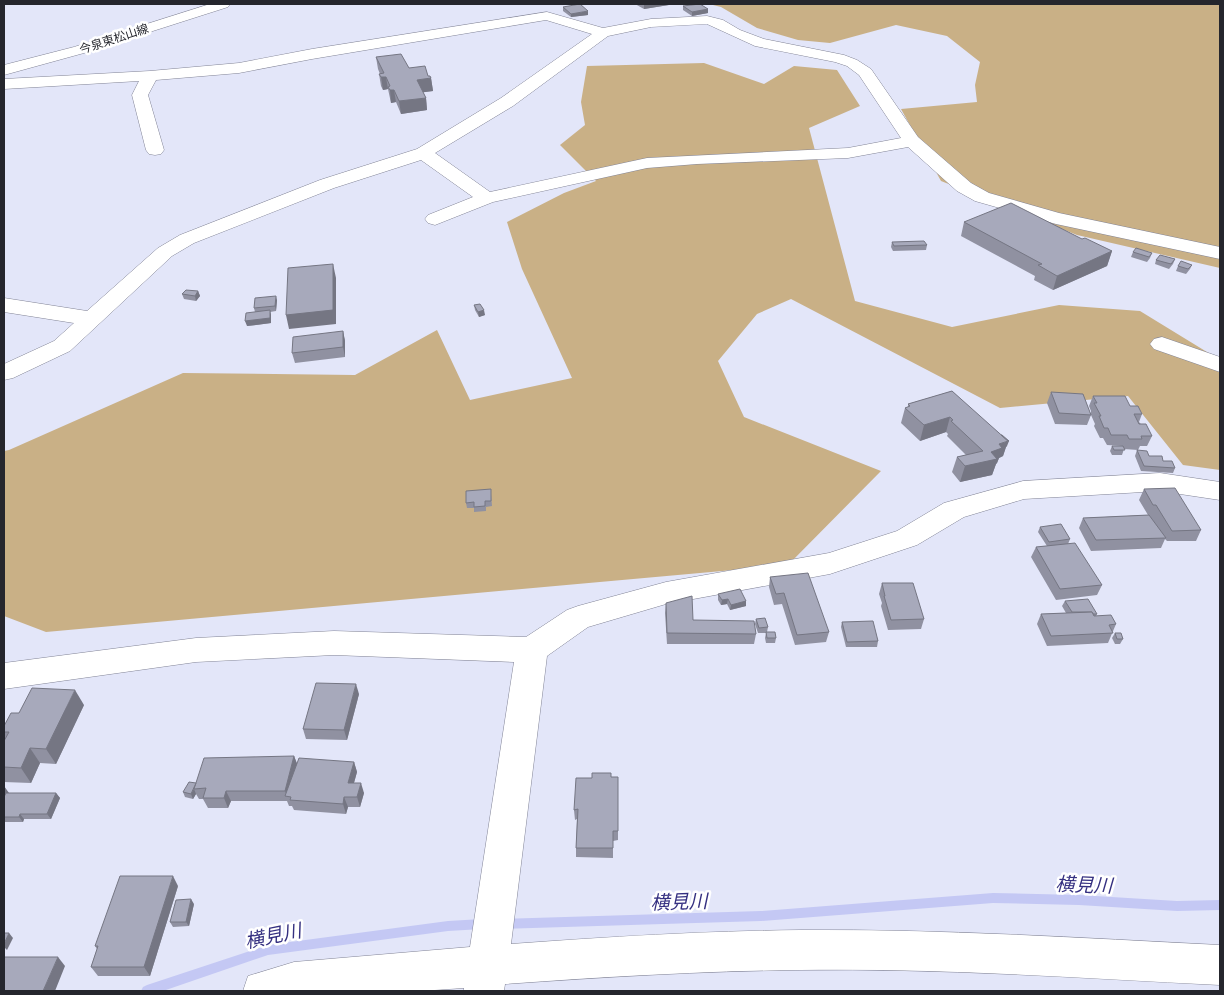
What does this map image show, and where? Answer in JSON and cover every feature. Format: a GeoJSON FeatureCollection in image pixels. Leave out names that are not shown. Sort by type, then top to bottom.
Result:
{"type":"FeatureCollection","features":[{"type":"Feature","properties":{"kind":"street","name":"今泉東松山線"},"geometry":{"type":"LineString","coordinates":[[4,70],[79,50],[223,4]]}},
{"type":"Feature","properties":{"kind":"street"},"geometry":{"type":"LineString","coordinates":[[4,84],[150,76],[239,68],[546,10],[603,34]]}},
{"type":"Feature","properties":{"kind":"street"},"geometry":{"type":"LineString","coordinates":[[4,373],[62,346],[165,252],[187,238],[327,184],[423,154],[507,102],[603,34],[627,26],[707,20],[718,23],[734,34],[760,43],[839,58],[852,63],[865,72],[912,141],[964,187],[982,197],[1056,218],[1220,254]]}},
{"type":"Feature","properties":{"kind":"street"},"geometry":{"type":"LineString","coordinates":[[150,76],[140,95],[155,150]]}},
{"type":"Feature","properties":{"kind":"street"},"geometry":{"type":"LineString","coordinates":[[435,219],[487,198],[647,163],[697,159],[848,153],[912,141]]}},
{"type":"Feature","properties":{"kind":"street"},"geometry":{"type":"LineString","coordinates":[[423,154],[487,198]]}},
{"type":"Feature","properties":{"kind":"street"},"geometry":{"type":"LineString","coordinates":[[4,305],[93,319]]}},
{"type":"Feature","properties":{"kind":"street"},"geometry":{"type":"LineString","coordinates":[[1162,344],[1220,366]]}},
{"type":"Feature","properties":{"kind":"street"},"geometry":{"type":"LineString","coordinates":[[4,676],[196,650],[334,643],[532,650],[578,618],[666,593],[830,564],[907,538],[954,510],[1023,490],[1160,482],[1220,491]]}},
{"type":"Feature","properties":{"kind":"street"},"geometry":{"type":"LineString","coordinates":[[485,978],[532,650]]}},
{"type":"Feature","properties":{"kind":"street"},"geometry":{"type":"LineString","coordinates":[[263,991],[294,982],[485,978],[800,950],[971,953],[1220,965]]}},
{"type":"Feature","properties":{"kind":"shaded area"},"geometry":{"type":"Polygon","coordinates":[[[709,4],[1220,4],[1220,268],[1077,235],[941,181],[901,109],[977,102],[975,85],[980,62],[947,36],[896,25],[830,43],[798,40],[757,28],[721,7],[709,4]]]}},
{"type":"Feature","properties":{"kind":"shaded area"},"geometry":{"type":"Polygon","coordinates":[[[704,63],[764,84],[794,66],[837,70],[860,106],[809,128],[855,301],[952,327],[1059,305],[1140,311],[1220,360],[1220,470],[1183,465],[1128,396],[1000,408],[791,299],[757,314],[718,361],[744,417],[881,471],[788,565],[46,632],[4,616],[4,451],[183,373],[355,375],[437,330],[470,400],[572,378],[522,269],[507,222],[564,193],[596,181],[560,145],[585,125],[581,102],[587,66],[704,63]]]}},
{"type":"Feature","properties":{"kind":"building"},"geometry":{"type":"Polygon","coordinates":[[[580,4],[588,11],[571,14],[563,7],[580,4]]]}},
{"type":"Feature","properties":{"kind":"building"},"geometry":{"type":"Polygon","coordinates":[[[700,4],[708,9],[692,12],[683,6],[700,4]]]}},
{"type":"Feature","properties":{"kind":"building"},"geometry":{"type":"Polygon","coordinates":[[[401,54],[409,68],[425,66],[428,76],[431,78],[417,80],[426,98],[399,101],[394,90],[390,90],[388,87],[390,86],[386,77],[381,77],[379,74],[384,73],[376,57],[401,54]]]}},
{"type":"Feature","properties":{"kind":"building"},"geometry":{"type":"Polygon","coordinates":[[[1011,203],[1082,239],[1085,238],[1112,251],[1057,276],[1038,265],[1042,264],[964,222],[1011,203]]]}},
{"type":"Feature","properties":{"kind":"building"},"geometry":{"type":"Polygon","coordinates":[[[924,241],[927,245],[894,246],[892,242],[924,241]]]}},
{"type":"Feature","properties":{"kind":"building"},"geometry":{"type":"Polygon","coordinates":[[[1136,248],[1152,253],[1149,257],[1133,252],[1136,248]]]}},
{"type":"Feature","properties":{"kind":"building"},"geometry":{"type":"Polygon","coordinates":[[[1160,255],[1175,259],[1171,264],[1156,260],[1160,255]]]}},
{"type":"Feature","properties":{"kind":"building"},"geometry":{"type":"Polygon","coordinates":[[[1181,261],[1192,265],[1188,269],[1178,266],[1181,261]]]}},
{"type":"Feature","properties":{"kind":"building"},"geometry":{"type":"Polygon","coordinates":[[[333,264],[333,310],[286,315],[288,268],[333,264]]]}},
{"type":"Feature","properties":{"kind":"building"},"geometry":{"type":"Polygon","coordinates":[[[186,290],[198,291],[195,296],[182,294],[186,290]]]}},
{"type":"Feature","properties":{"kind":"building"},"geometry":{"type":"Polygon","coordinates":[[[276,296],[275,306],[254,308],[255,298],[276,296]]]}},
{"type":"Feature","properties":{"kind":"building"},"geometry":{"type":"Polygon","coordinates":[[[480,304],[484,310],[478,312],[474,305],[480,304]]]}},
{"type":"Feature","properties":{"kind":"building"},"geometry":{"type":"Polygon","coordinates":[[[270,310],[270,318],[245,321],[246,313],[270,310]]]}},
{"type":"Feature","properties":{"kind":"building"},"geometry":{"type":"Polygon","coordinates":[[[343,331],[343,347],[292,353],[293,337],[343,331]]]}},
{"type":"Feature","properties":{"kind":"building"},"geometry":{"type":"Polygon","coordinates":[[[952,391],[1008,441],[999,444],[1002,448],[991,452],[997,459],[965,466],[957,457],[983,451],[951,421],[953,420],[950,417],[924,425],[905,408],[910,406],[908,404],[952,391]]]}},
{"type":"Feature","properties":{"kind":"building"},"geometry":{"type":"Polygon","coordinates":[[[1051,392],[1083,394],[1091,415],[1059,413],[1051,392]]]}},
{"type":"Feature","properties":{"kind":"building"},"geometry":{"type":"Polygon","coordinates":[[[1093,396],[1125,396],[1130,406],[1138,406],[1142,414],[1134,414],[1139,424],[1146,424],[1152,436],[1141,436],[1142,439],[1129,439],[1127,435],[1111,435],[1108,428],[1104,428],[1099,416],[1101,416],[1094,403],[1097,403],[1093,396]]]}},
{"type":"Feature","properties":{"kind":"building"},"geometry":{"type":"Polygon","coordinates":[[[1112,446],[1123,446],[1125,450],[1114,450],[1112,446]]]}},
{"type":"Feature","properties":{"kind":"building"},"geometry":{"type":"Polygon","coordinates":[[[1137,450],[1147,451],[1149,456],[1162,456],[1163,461],[1172,461],[1175,468],[1144,466],[1137,450]]]}},
{"type":"Feature","properties":{"kind":"building"},"geometry":{"type":"Polygon","coordinates":[[[1175,488],[1201,530],[1172,531],[1144,489],[1175,488]]]}},
{"type":"Feature","properties":{"kind":"building"},"geometry":{"type":"Polygon","coordinates":[[[491,489],[491,501],[485,501],[485,506],[474,507],[474,502],[466,503],[466,491],[491,489]]]}},
{"type":"Feature","properties":{"kind":"building"},"geometry":{"type":"Polygon","coordinates":[[[1149,515],[1166,538],[1096,540],[1083,518],[1149,515]]]}},
{"type":"Feature","properties":{"kind":"building"},"geometry":{"type":"Polygon","coordinates":[[[1061,524],[1070,539],[1049,542],[1040,527],[1061,524]]]}},
{"type":"Feature","properties":{"kind":"building"},"geometry":{"type":"Polygon","coordinates":[[[1075,543],[1102,585],[1060,589],[1036,547],[1075,543]]]}},
{"type":"Feature","properties":{"kind":"building"},"geometry":{"type":"Polygon","coordinates":[[[808,573],[829,632],[797,635],[784,593],[776,594],[770,577],[808,573]]]}},
{"type":"Feature","properties":{"kind":"building"},"geometry":{"type":"Polygon","coordinates":[[[882,583],[913,583],[924,619],[891,620],[882,583]]]}},
{"type":"Feature","properties":{"kind":"building"},"geometry":{"type":"Polygon","coordinates":[[[740,589],[746,601],[731,605],[728,599],[722,600],[718,594],[740,589]]]}},
{"type":"Feature","properties":{"kind":"building"},"geometry":{"type":"Polygon","coordinates":[[[692,596],[693,620],[754,621],[756,634],[667,633],[666,603],[692,596]]]}},
{"type":"Feature","properties":{"kind":"building"},"geometry":{"type":"Polygon","coordinates":[[[1088,599],[1097,614],[1092,612],[1072,612],[1065,601],[1088,599]]]}},
{"type":"Feature","properties":{"kind":"building"},"geometry":{"type":"Polygon","coordinates":[[[1092,612],[1094,616],[1111,615],[1116,624],[1109,625],[1113,633],[1051,636],[1041,614],[1092,612]]]}},
{"type":"Feature","properties":{"kind":"building"},"geometry":{"type":"Polygon","coordinates":[[[765,618],[768,627],[759,628],[756,619],[765,618]]]}},
{"type":"Feature","properties":{"kind":"building"},"geometry":{"type":"Polygon","coordinates":[[[873,621],[878,641],[847,642],[842,622],[873,621]]]}},
{"type":"Feature","properties":{"kind":"building"},"geometry":{"type":"Polygon","coordinates":[[[766,632],[775,632],[776,638],[767,638],[766,632]]]}},
{"type":"Feature","properties":{"kind":"building"},"geometry":{"type":"Polygon","coordinates":[[[1115,633],[1121,633],[1123,639],[1117,639],[1115,633]]]}},
{"type":"Feature","properties":{"kind":"building"},"geometry":{"type":"Polygon","coordinates":[[[316,683],[356,684],[344,730],[303,729],[316,683]]]}},
{"type":"Feature","properties":{"kind":"building"},"geometry":{"type":"Polygon","coordinates":[[[32,688],[75,690],[46,749],[30,748],[21,768],[4,767],[4,741],[9,732],[4,732],[4,726],[11,713],[19,713],[32,688]]]}},
{"type":"Feature","properties":{"kind":"building"},"geometry":{"type":"Polygon","coordinates":[[[294,756],[285,791],[226,791],[224,798],[203,798],[206,788],[194,789],[204,758],[294,756]]]}},
{"type":"Feature","properties":{"kind":"building"},"geometry":{"type":"Polygon","coordinates":[[[299,758],[354,762],[348,783],[361,783],[357,797],[344,797],[343,804],[290,800],[291,797],[285,796],[299,758]]]}},
{"type":"Feature","properties":{"kind":"building"},"geometry":{"type":"Polygon","coordinates":[[[592,773],[611,773],[611,777],[618,777],[618,831],[613,831],[613,848],[576,848],[578,809],[574,810],[576,778],[592,778],[592,773]]]}},
{"type":"Feature","properties":{"kind":"building"},"geometry":{"type":"Polygon","coordinates":[[[189,782],[196,783],[191,794],[183,792],[189,782]]]}},
{"type":"Feature","properties":{"kind":"building"},"geometry":{"type":"Polygon","coordinates":[[[6,793],[56,793],[47,814],[20,814],[19,817],[4,817],[4,797],[6,793]]]}},
{"type":"Feature","properties":{"kind":"building"},"geometry":{"type":"Polygon","coordinates":[[[120,876],[173,876],[144,967],[91,967],[98,946],[95,946],[120,876]]]}},
{"type":"Feature","properties":{"kind":"building"},"geometry":{"type":"Polygon","coordinates":[[[191,899],[186,922],[170,922],[176,900],[191,899]]]}},
{"type":"Feature","properties":{"kind":"building"},"geometry":{"type":"Polygon","coordinates":[[[4,933],[9,933],[4,944],[4,933]]]}},
{"type":"Feature","properties":{"kind":"building"},"geometry":{"type":"Polygon","coordinates":[[[4,957],[58,957],[43,991],[4,991],[4,957]]]}},
{"type":"Feature","properties":{"kind":"waterway","name":"横見川"},"geometry":{"type":"LineString","coordinates":[[503,924],[761,916],[993,898],[1079,900],[1177,906],[1220,905]]}},
{"type":"Feature","properties":{"kind":"waterway","name":"横見川"},"geometry":{"type":"LineString","coordinates":[[147,991],[268,950],[448,926],[482,924]]}}]}
